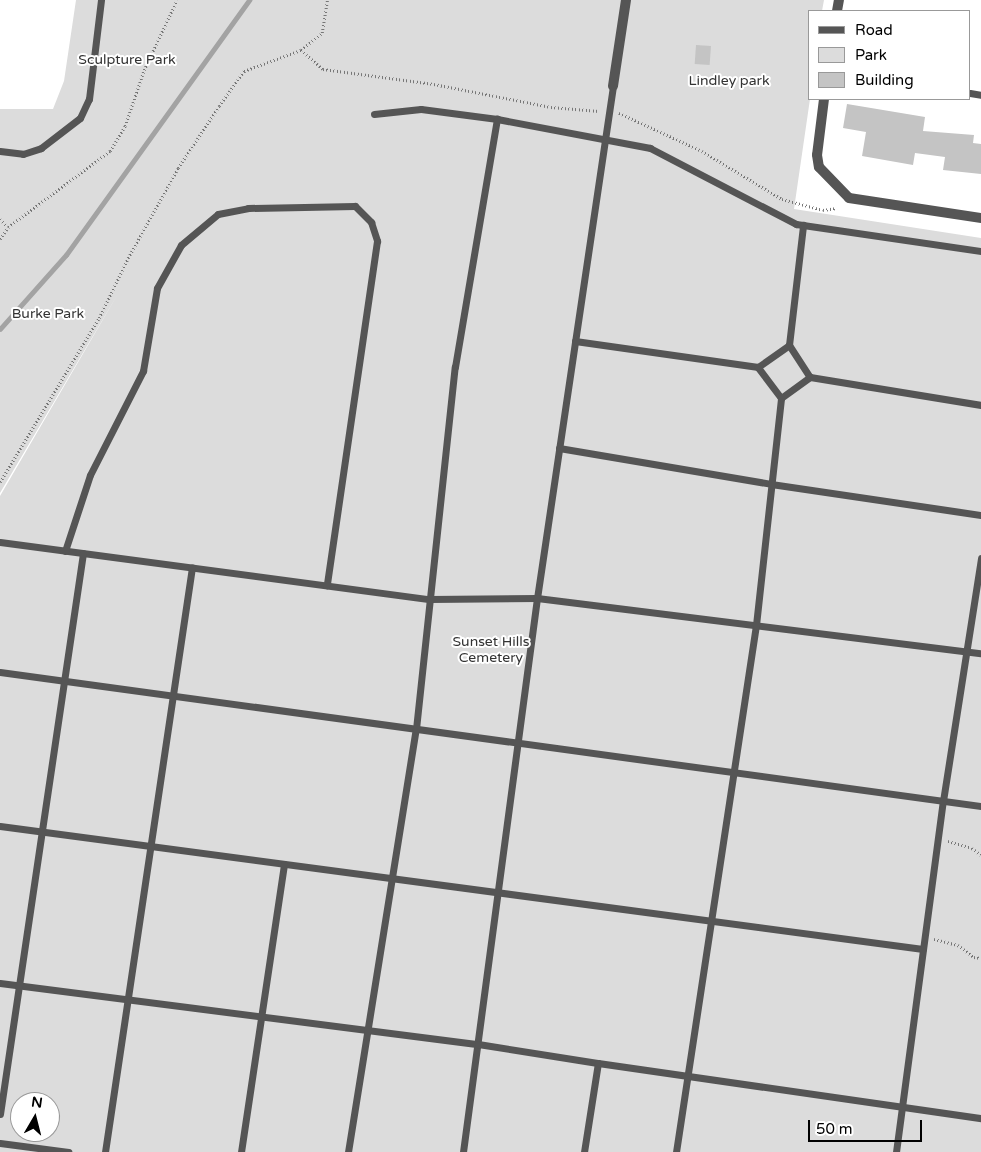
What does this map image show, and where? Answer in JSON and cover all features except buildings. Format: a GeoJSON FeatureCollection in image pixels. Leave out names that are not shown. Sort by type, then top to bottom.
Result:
{"type":"FeatureCollection","features":[{"type":"Feature","properties":{"kind":"street"},"geometry":{"type":"LineString","coordinates":[[613,86],[626,0]]}},
{"type":"Feature","properties":{"kind":"street"},"geometry":{"type":"LineString","coordinates":[[824,100],[817,155],[819,167],[833,184],[849,198],[981,218]]}},
{"type":"Feature","properties":{"kind":"lane"},"geometry":{"type":"LineString","coordinates":[[0,151],[23,154],[41,148],[80,118],[89,99],[101,0]]}},
{"type":"Feature","properties":{"kind":"lane"},"geometry":{"type":"LineString","coordinates":[[463,1152],[537,598],[613,86]]}},
{"type":"Feature","properties":{"kind":"lane"},"geometry":{"type":"LineString","coordinates":[[374,114],[421,109],[497,119],[650,148],[796,224],[981,251]]}},
{"type":"Feature","properties":{"kind":"lane"},"geometry":{"type":"LineString","coordinates":[[348,1152],[416,729],[455,367],[497,119]]}},
{"type":"Feature","properties":{"kind":"lane"},"geometry":{"type":"LineString","coordinates":[[64,551],[73,517],[90,475],[143,371],[157,288],[181,245],[218,214],[248,208],[355,206],[372,222],[376,241],[327,585]]}},
{"type":"Feature","properties":{"kind":"lane"},"geometry":{"type":"LineString","coordinates":[[803,225],[789,345],[810,377]]}},
{"type":"Feature","properties":{"kind":"lane"},"geometry":{"type":"LineString","coordinates":[[575,341],[758,367],[789,345]]}},
{"type":"Feature","properties":{"kind":"lane"},"geometry":{"type":"LineString","coordinates":[[676,1152],[756,626],[781,398],[758,367]]}},
{"type":"Feature","properties":{"kind":"lane"},"geometry":{"type":"LineString","coordinates":[[781,398],[810,377],[981,405]]}},
{"type":"Feature","properties":{"kind":"lane"},"geometry":{"type":"LineString","coordinates":[[559,448],[771,484],[981,515]]}},
{"type":"Feature","properties":{"kind":"lane"},"geometry":{"type":"LineString","coordinates":[[0,542],[430,599],[537,598],[981,653]]}},
{"type":"Feature","properties":{"kind":"lane"},"geometry":{"type":"LineString","coordinates":[[0,1114],[83,553]]}},
{"type":"Feature","properties":{"kind":"lane"},"geometry":{"type":"LineString","coordinates":[[896,1152],[943,801],[981,558]]}},
{"type":"Feature","properties":{"kind":"lane"},"geometry":{"type":"LineString","coordinates":[[105,1152],[192,567]]}},
{"type":"Feature","properties":{"kind":"lane"},"geometry":{"type":"LineString","coordinates":[[0,672],[981,806]]}},
{"type":"Feature","properties":{"kind":"lane"},"geometry":{"type":"LineString","coordinates":[[0,826],[923,949]]}},
{"type":"Feature","properties":{"kind":"lane"},"geometry":{"type":"LineString","coordinates":[[241,1152],[284,864]]}},
{"type":"Feature","properties":{"kind":"lane"},"geometry":{"type":"LineString","coordinates":[[0,983],[478,1044],[981,1118]]}},
{"type":"Feature","properties":{"kind":"lane"},"geometry":{"type":"LineString","coordinates":[[584,1152],[598,1063]]}},
{"type":"Feature","properties":{"kind":"lane"},"geometry":{"type":"LineString","coordinates":[[0,1143],[68,1152]]}},
{"type":"Feature","properties":{"kind":"path"},"geometry":{"type":"LineString","coordinates":[[0,238],[8,228],[110,151],[125,126],[144,70],[177,0]]}},
{"type":"Feature","properties":{"kind":"path"},"geometry":{"type":"LineString","coordinates":[[0,482],[100,318],[128,258],[178,168],[219,106],[244,71],[301,50],[322,32],[327,0]]}},
{"type":"Feature","properties":{"kind":"path"},"geometry":{"type":"LineString","coordinates":[[0,219],[8,228]]}},
{"type":"Feature","properties":{"kind":"path"},"geometry":{"type":"LineString","coordinates":[[938,838],[972,848],[981,855]]}},
{"type":"Feature","properties":{"kind":"path"},"geometry":{"type":"LineString","coordinates":[[925,938],[958,945],[981,958]]}},
{"type":"Feature","properties":{"kind":"green space","name":"Sunset Hills Cemetery"},"geometry":{"type":"Polygon","coordinates":[[[76,0],[824,0],[822,10],[808,10],[808,100],[810,100],[794,209],[981,238],[981,1152],[0,1152],[0,496],[119,292],[0,493],[0,109],[53,109],[64,81],[76,0]]]}},
{"type":"Feature","properties":{"kind":"waterway"},"geometry":{"type":"LineString","coordinates":[[0,329],[66,255],[249,0]]}},
{"type":"Feature","properties":{"kind":"park label","name":"Sculpture Park"},"geometry":{"type":"Point","coordinates":[127,60]}},
{"type":"Feature","properties":{"kind":"park label","name":"Lindley park"},"geometry":{"type":"Point","coordinates":[729,81]}},
{"type":"Feature","properties":{"kind":"park label","name":"Burke Park"},"geometry":{"type":"Point","coordinates":[48,314]}}]}
